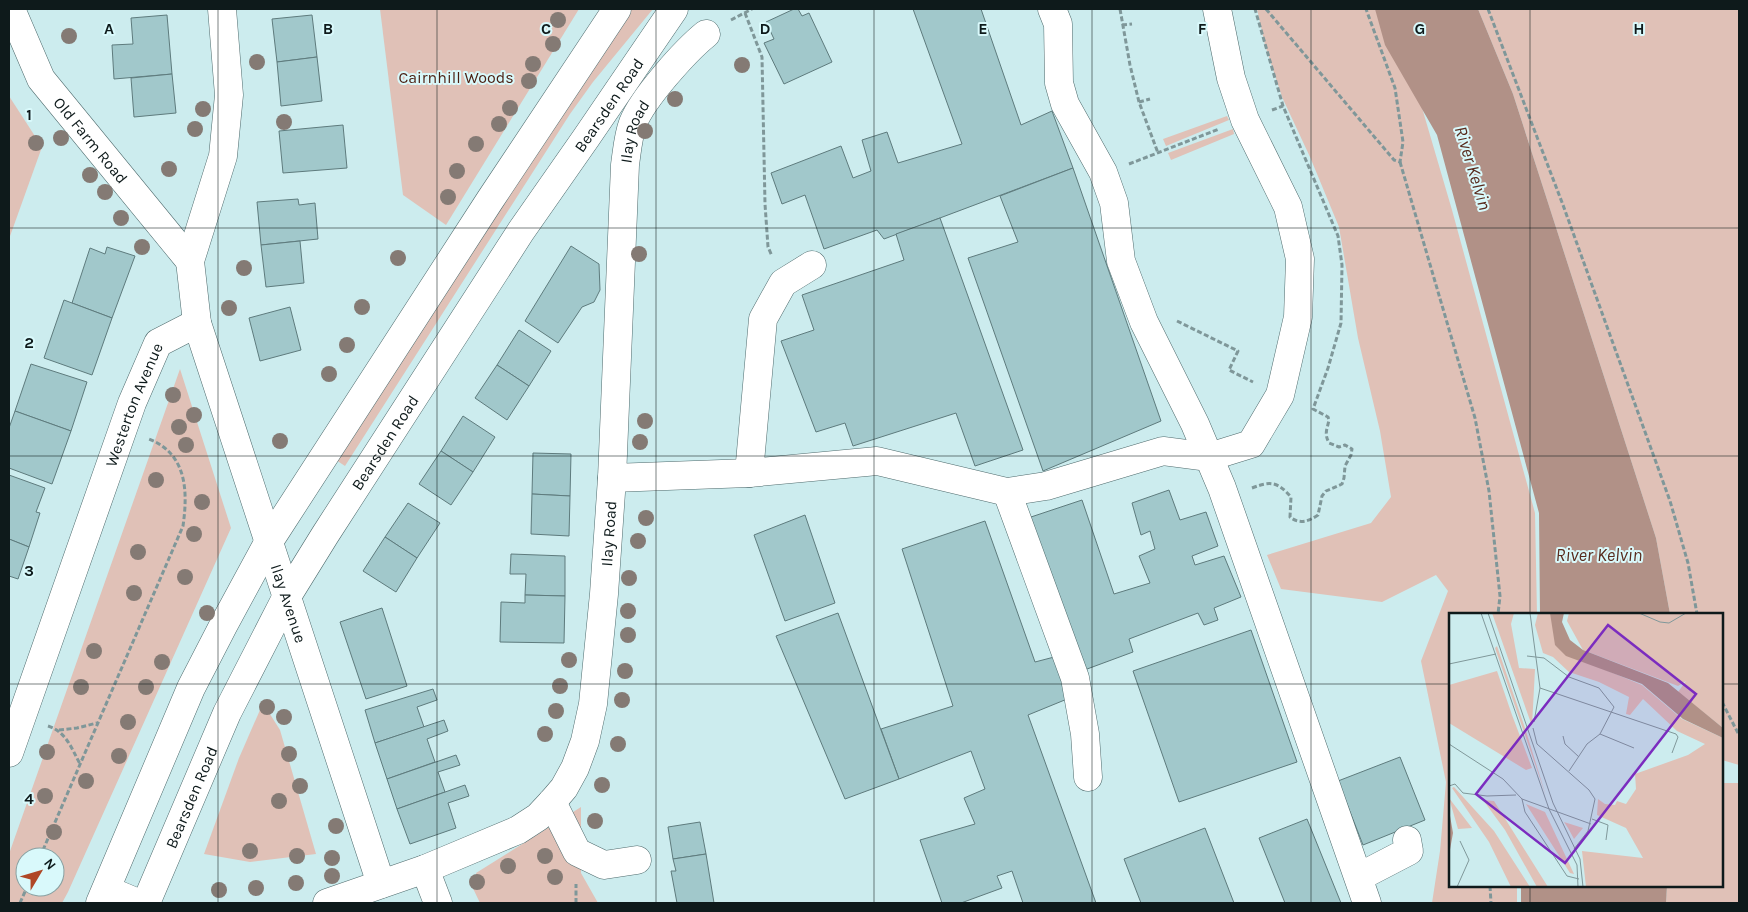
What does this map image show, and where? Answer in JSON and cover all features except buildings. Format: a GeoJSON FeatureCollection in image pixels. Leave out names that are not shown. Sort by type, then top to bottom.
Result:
{"type":"FeatureCollection","features":[{"type":"Feature","properties":{"kind":"street","name":"Old Farm Road"},"geometry":{"type":"LineString","coordinates":[[11,9],[41,79],[190,261]]}},
{"type":"Feature","properties":{"kind":"street"},"geometry":{"type":"LineString","coordinates":[[196,323],[190,261],[223,156],[229,95],[222,9]]}},
{"type":"Feature","properties":{"kind":"street"},"geometry":{"type":"LineString","coordinates":[[138,903],[104,897],[191,688],[222,626],[268,543],[490,200],[617,9]]}},
{"type":"Feature","properties":{"kind":"street","name":"Bearsden Road"},"geometry":{"type":"LineString","coordinates":[[146,903],[227,713],[286,598],[325,534],[520,231],[674,9]]}},
{"type":"Feature","properties":{"kind":"street"},"geometry":{"type":"LineString","coordinates":[[1052,9],[1058,24],[1059,83],[1065,104],[1103,172],[1114,204],[1121,261],[1130,287],[1144,322],[1195,424],[1222,488],[1367,903]]}},
{"type":"Feature","properties":{"kind":"street"},"geometry":{"type":"LineString","coordinates":[[612,478],[749,473],[877,461],[1007,492],[1046,486],[1163,451],[1209,457],[1251,444],[1280,395],[1298,318],[1300,259],[1288,207],[1246,120],[1231,78],[1217,9]]}},
{"type":"Feature","properties":{"kind":"street","name":"Ilay Road"},"geometry":{"type":"LineString","coordinates":[[328,903],[425,869],[518,830],[538,816],[552,802],[575,768],[585,741],[593,704],[612,478],[625,165],[628,140],[633,122],[650,96],[693,45],[715,29]]}},
{"type":"Feature","properties":{"kind":"street"},"geometry":{"type":"LineString","coordinates":[[749,473],[763,319],[783,283],[812,265]]}},
{"type":"Feature","properties":{"kind":"street","name":"Ilay Avenue"},"geometry":{"type":"LineString","coordinates":[[196,323],[381,884]]}},
{"type":"Feature","properties":{"kind":"street","name":"Westerton Avenue"},"geometry":{"type":"LineString","coordinates":[[9,752],[123,429],[158,343],[196,323]]}},
{"type":"Feature","properties":{"kind":"street"},"geometry":{"type":"LineString","coordinates":[[1007,492],[1075,678],[1085,734],[1088,777]]}},
{"type":"Feature","properties":{"kind":"street"},"geometry":{"type":"LineString","coordinates":[[552,802],[577,852],[604,865],[637,860]]}},
{"type":"Feature","properties":{"kind":"street"},"geometry":{"type":"LineString","coordinates":[[1359,877],[1409,851],[1407,840]]}},
{"type":"Feature","properties":{"kind":"street"},"geometry":{"type":"LineString","coordinates":[[425,869],[438,903]]}},
{"type":"Feature","properties":{"kind":"path"},"geometry":{"type":"LineString","coordinates":[[715,29],[752,9]]}},
{"type":"Feature","properties":{"kind":"path"},"geometry":{"type":"LineString","coordinates":[[1120,9],[1140,102],[1158,153]]}},
{"type":"Feature","properties":{"kind":"path"},"geometry":{"type":"LineString","coordinates":[[1266,9],[1394,160],[1400,162]]}},
{"type":"Feature","properties":{"kind":"path"},"geometry":{"type":"LineString","coordinates":[[1366,9],[1395,88],[1403,142],[1400,162],[1475,418],[1489,491],[1500,596],[1498,613]]}},
{"type":"Feature","properties":{"kind":"path"},"geometry":{"type":"LineString","coordinates":[[1488,9],[1563,205],[1670,501],[1688,563],[1697,613]]}},
{"type":"Feature","properties":{"kind":"path"},"geometry":{"type":"LineString","coordinates":[[745,13],[762,57],[765,204],[768,247],[783,283]]}},
{"type":"Feature","properties":{"kind":"path"},"geometry":{"type":"LineString","coordinates":[[1122,25],[1132,24]]}},
{"type":"Feature","properties":{"kind":"path"},"geometry":{"type":"LineString","coordinates":[[1140,102],[1150,99]]}},
{"type":"Feature","properties":{"kind":"path"},"geometry":{"type":"LineString","coordinates":[[1123,166],[1222,128]]}},
{"type":"Feature","properties":{"kind":"path"},"geometry":{"type":"LineString","coordinates":[[1173,319],[1238,351],[1229,370]]}},
{"type":"Feature","properties":{"kind":"path"},"geometry":{"type":"LineString","coordinates":[[44,847],[183,526],[186,501],[183,475],[171,452],[162,444],[123,429]]}},
{"type":"Feature","properties":{"kind":"path"},"geometry":{"type":"LineString","coordinates":[[1723,704],[1739,735]]}},
{"type":"Feature","properties":{"kind":"path"},"geometry":{"type":"LineString","coordinates":[[22,716],[58,730],[77,728],[98,722]]}},
{"type":"Feature","properties":{"kind":"path"},"geometry":{"type":"LineString","coordinates":[[58,730],[68,742],[80,764]]}},
{"type":"Feature","properties":{"kind":"path"},"geometry":{"type":"LineString","coordinates":[[1490,887],[1491,903]]}},
{"type":"Feature","properties":{"kind":"green space","name":"Cairnhill Woods"},"geometry":{"type":"Polygon","coordinates":[[[380,9],[579,9],[446,225],[403,195],[380,9]]]}},
{"type":"Feature","properties":{"kind":"green space"},"geometry":{"type":"Polygon","coordinates":[[[627,9],[653,9],[593,82],[570,114],[345,466],[336,460],[627,9]]]}},
{"type":"Feature","properties":{"kind":"green space"},"geometry":{"type":"Polygon","coordinates":[[[1257,9],[1393,9],[1452,210],[1535,513],[1537,613],[1449,613],[1449,887],[1517,887],[1517,903],[1432,903],[1440,851],[1446,782],[1421,661],[1448,591],[1436,575],[1382,602],[1281,589],[1267,555],[1371,523],[1391,497],[1380,431],[1358,338],[1339,227],[1310,157],[1282,97],[1265,45],[1257,9]]]}},
{"type":"Feature","properties":{"kind":"green space"},"geometry":{"type":"Polygon","coordinates":[[[1478,9],[1739,9],[1739,765],[1723,760],[1723,613],[1670,613],[1656,538],[1513,94],[1478,9]]]}},
{"type":"Feature","properties":{"kind":"green space"},"geometry":{"type":"Polygon","coordinates":[[[9,96],[42,147],[9,239],[9,96]]]}},
{"type":"Feature","properties":{"kind":"green space"},"geometry":{"type":"Polygon","coordinates":[[[1227,116],[1229,120],[1166,146],[1163,139],[1227,116]]]}},
{"type":"Feature","properties":{"kind":"green space"},"geometry":{"type":"Polygon","coordinates":[[[1233,129],[1234,134],[1171,160],[1168,153],[1233,129]]]}},
{"type":"Feature","properties":{"kind":"green space"},"geometry":{"type":"Polygon","coordinates":[[[180,369],[231,528],[68,892],[62,903],[9,903],[9,854],[180,369]]]}},
{"type":"Feature","properties":{"kind":"green space"},"geometry":{"type":"Polygon","coordinates":[[[263,703],[280,730],[316,854],[250,862],[204,854],[239,758],[263,703]]]}},
{"type":"Feature","properties":{"kind":"green space"},"geometry":{"type":"Polygon","coordinates":[[[1723,783],[1739,783],[1739,903],[1666,903],[1667,887],[1723,887],[1723,783]]]}},
{"type":"Feature","properties":{"kind":"green space"},"geometry":{"type":"Polygon","coordinates":[[[581,807],[581,873],[598,903],[480,903],[469,880],[477,876],[476,873],[581,807]]]}},
{"type":"Feature","properties":{"kind":"water","name":"River Kelvin"},"geometry":{"type":"Polygon","coordinates":[[[1375,9],[1478,9],[1513,94],[1656,538],[1670,613],[1540,613],[1539,513],[1437,135],[1385,45],[1375,9]]]}},
{"type":"Feature","properties":{"kind":"water"},"geometry":{"type":"Polygon","coordinates":[[[1521,887],[1667,887],[1666,903],[1521,903],[1521,887]]]}}]}
